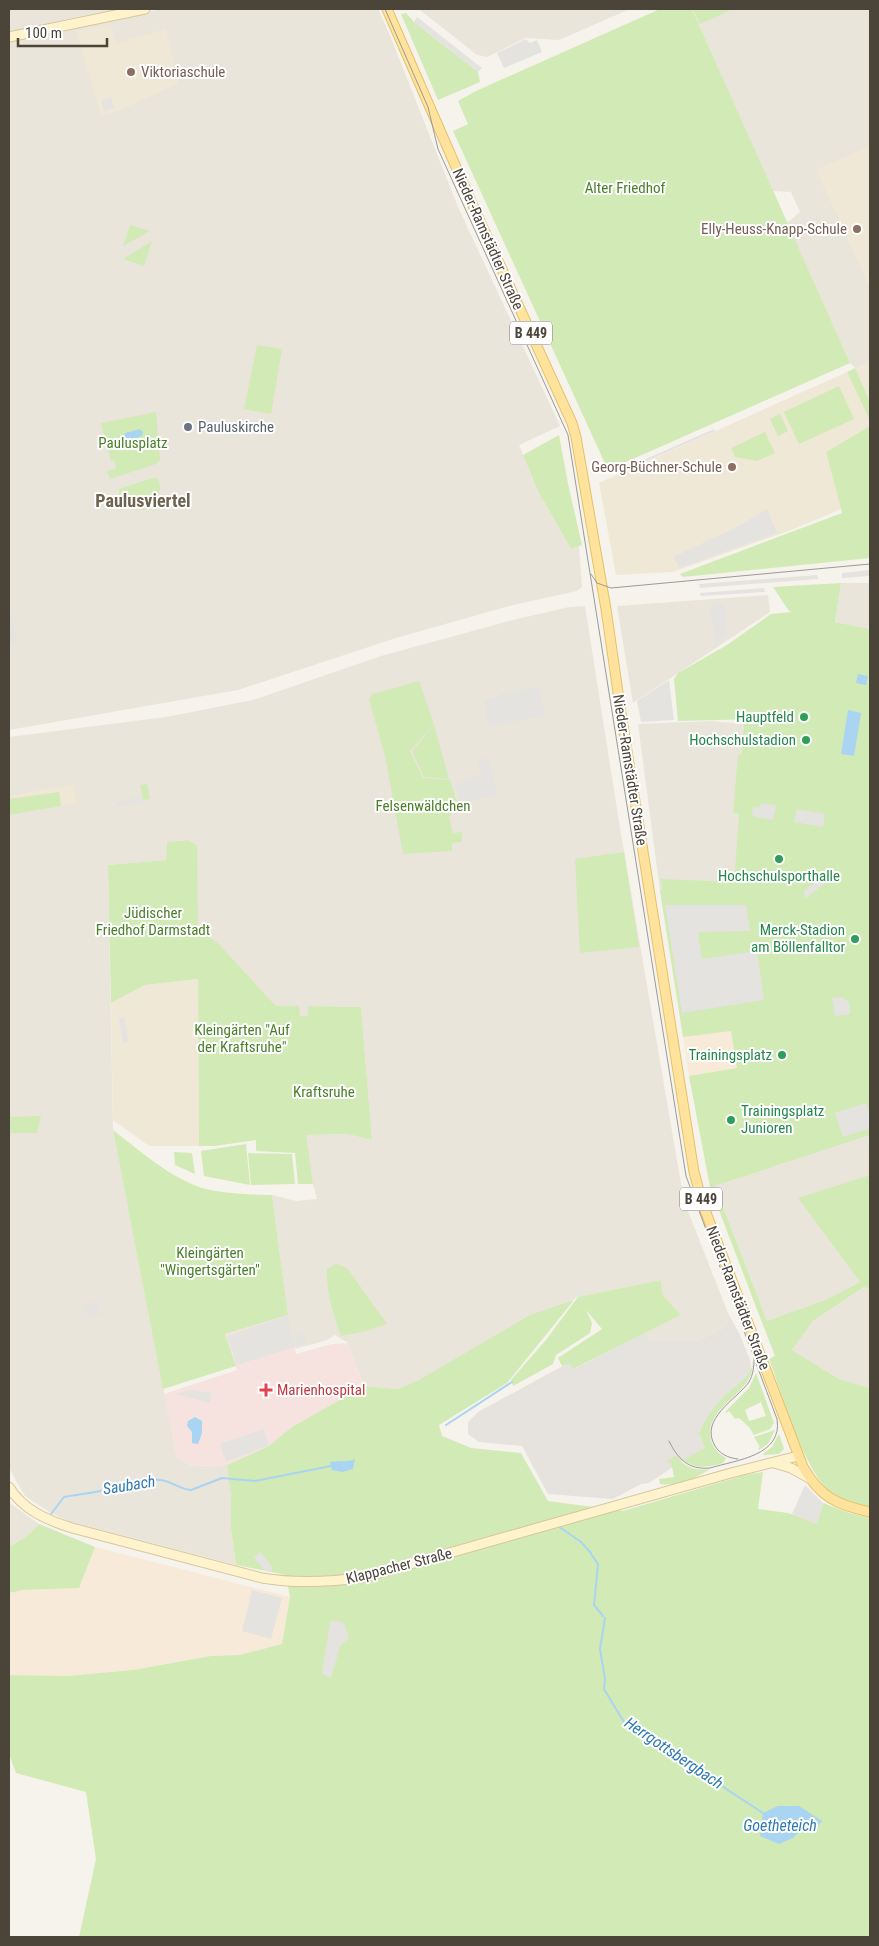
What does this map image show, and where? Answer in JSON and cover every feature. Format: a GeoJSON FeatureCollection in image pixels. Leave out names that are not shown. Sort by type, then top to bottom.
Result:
{"type":"FeatureCollection","features":[{"type":"Feature","properties":{"kind":"main road"},"geometry":{"type":"LineString","coordinates":[[9,37],[145,9]]}},
{"type":"Feature","properties":{"kind":"main road","name":"Nieder-Ramstädter Straße"},"geometry":{"type":"LineString","coordinates":[[387,9],[473,206],[572,423],[576,437],[606,609],[694,1172],[702,1202],[798,1456],[809,1478],[833,1501],[847,1507],[870,1512]]}},
{"type":"Feature","properties":{"kind":"main road","name":"Klappacher Straße"},"geometry":{"type":"LineString","coordinates":[[9,1487],[24,1506],[52,1521],[72,1528],[262,1578],[280,1581],[324,1582],[365,1577],[798,1456]]}},
{"type":"Feature","properties":{"kind":"main road"},"geometry":{"type":"LineString","coordinates":[[769,1463],[783,1465],[809,1478]]}},
{"type":"Feature","properties":{"kind":"shaded area"},"geometry":{"type":"Polygon","coordinates":[[[9,9],[120,9],[71,18],[9,33],[9,9]]]}},
{"type":"Feature","properties":{"kind":"shaded area"},"geometry":{"type":"Polygon","coordinates":[[[162,9],[378,9],[458,207],[560,426],[519,445],[538,491],[571,549],[579,546],[582,587],[577,591],[513,605],[396,638],[238,690],[9,730],[9,40],[162,9]],[[114,460],[116,469],[156,464],[114,460]]]}},
{"type":"Feature","properties":{"kind":"shaded area"},"geometry":{"type":"Polygon","coordinates":[[[402,9],[630,9],[559,40],[526,38],[487,57],[477,55],[420,10],[402,9]]]}},
{"type":"Feature","properties":{"kind":"shaded area"},"geometry":{"type":"Polygon","coordinates":[[[692,9],[870,9],[870,402],[855,368],[850,363],[787,223],[800,212],[791,192],[773,191],[692,9]]]}},
{"type":"Feature","properties":{"kind":"shaded area"},"geometry":{"type":"Polygon","coordinates":[[[417,17],[482,68],[478,72],[414,22],[417,17]]]}},
{"type":"Feature","properties":{"kind":"shaded area","name":"Viktoriaschule"},"geometry":{"type":"Polygon","coordinates":[[[111,24],[116,43],[166,29],[178,84],[119,110],[101,115],[76,31],[111,24]]]}},
{"type":"Feature","properties":{"kind":"shaded area"},"geometry":{"type":"Polygon","coordinates":[[[526,39],[530,43],[537,40],[542,52],[504,68],[497,53],[526,39]]]}},
{"type":"Feature","properties":{"kind":"shaded area"},"geometry":{"type":"Polygon","coordinates":[[[111,97],[114,108],[104,111],[101,101],[111,97]]]}},
{"type":"Feature","properties":{"kind":"shaded area","name":"Elly-Heuss-Knapp-Schule"},"geometry":{"type":"Polygon","coordinates":[[[870,146],[870,288],[816,170],[870,146]]]}},
{"type":"Feature","properties":{"kind":"shaded area"},"geometry":{"type":"Polygon","coordinates":[[[870,361],[870,402],[855,368],[870,361]]]}},
{"type":"Feature","properties":{"kind":"shaded area","name":"Georg-Büchner-Schule"},"geometry":{"type":"Polygon","coordinates":[[[847,372],[870,421],[870,426],[826,452],[841,509],[791,530],[673,572],[616,575],[599,483],[847,372]]]}},
{"type":"Feature","properties":{"kind":"shaded area"},"geometry":{"type":"Polygon","coordinates":[[[714,429],[715,431],[633,467],[632,465],[714,429]]]}},
{"type":"Feature","properties":{"kind":"shaded area"},"geometry":{"type":"Polygon","coordinates":[[[767,509],[777,533],[680,568],[673,557],[735,528],[767,509]]]}},
{"type":"Feature","properties":{"kind":"shaded area"},"geometry":{"type":"Polygon","coordinates":[[[870,570],[870,576],[842,578],[842,573],[870,570]]]}},
{"type":"Feature","properties":{"kind":"shaded area"},"geometry":{"type":"Polygon","coordinates":[[[817,575],[818,579],[700,588],[699,584],[817,575]]]}},
{"type":"Feature","properties":{"kind":"shaded area"},"geometry":{"type":"Polygon","coordinates":[[[841,583],[870,583],[870,629],[835,622],[841,583]]]}},
{"type":"Feature","properties":{"kind":"shaded area"},"geometry":{"type":"Polygon","coordinates":[[[764,588],[765,592],[701,596],[700,593],[764,588]]]}},
{"type":"Feature","properties":{"kind":"shaded area"},"geometry":{"type":"Polygon","coordinates":[[[768,595],[770,612],[633,703],[617,606],[768,595]]]}},
{"type":"Feature","properties":{"kind":"shaded area"},"geometry":{"type":"Polygon","coordinates":[[[724,603],[727,635],[715,644],[710,605],[724,603]]]}},
{"type":"Feature","properties":{"kind":"shaded area"},"geometry":{"type":"Polygon","coordinates":[[[585,606],[620,828],[684,1201],[728,1313],[728,1321],[725,1327],[696,1342],[650,1342],[645,1333],[681,1315],[663,1295],[661,1280],[578,1297],[419,1380],[398,1389],[364,1386],[348,1343],[335,1335],[327,1340],[295,1349],[288,1315],[272,1195],[296,1201],[317,1199],[305,1135],[347,1134],[372,1140],[361,1007],[309,1006],[308,1016],[299,1016],[299,1006],[276,1006],[220,945],[197,934],[197,845],[188,840],[167,842],[166,860],[108,865],[113,1130],[177,1458],[192,1466],[227,1465],[231,1498],[231,1529],[236,1565],[68,1521],[51,1513],[25,1496],[9,1468],[9,737],[166,717],[253,700],[381,656],[513,620],[569,607],[585,606]]]}},
{"type":"Feature","properties":{"kind":"shaded area"},"geometry":{"type":"Polygon","coordinates":[[[9,616],[11,616],[17,641],[9,643],[9,616]]]}},
{"type":"Feature","properties":{"kind":"shaded area"},"geometry":{"type":"Polygon","coordinates":[[[669,680],[674,720],[641,722],[637,701],[669,680]]]}},
{"type":"Feature","properties":{"kind":"shaded area"},"geometry":{"type":"Polygon","coordinates":[[[539,686],[545,715],[489,727],[484,700],[500,697],[499,694],[539,686]]]}},
{"type":"Feature","properties":{"kind":"shaded area"},"geometry":{"type":"Polygon","coordinates":[[[711,721],[744,724],[733,813],[738,813],[739,818],[737,890],[660,891],[638,724],[711,721]]]}},
{"type":"Feature","properties":{"kind":"shaded area"},"geometry":{"type":"Polygon","coordinates":[[[488,758],[498,794],[461,804],[455,783],[481,775],[477,761],[488,758]]]}},
{"type":"Feature","properties":{"kind":"shaded area"},"geometry":{"type":"Polygon","coordinates":[[[73,785],[77,803],[9,815],[9,796],[73,785]]]}},
{"type":"Feature","properties":{"kind":"shaded area"},"geometry":{"type":"Polygon","coordinates":[[[142,797],[143,802],[117,807],[116,802],[142,797]]]}},
{"type":"Feature","properties":{"kind":"shaded area"},"geometry":{"type":"Polygon","coordinates":[[[761,803],[776,805],[773,820],[752,816],[753,807],[759,808],[761,803]]]}},
{"type":"Feature","properties":{"kind":"shaded area"},"geometry":{"type":"Polygon","coordinates":[[[797,809],[825,814],[823,827],[794,822],[797,809]]]}},
{"type":"Feature","properties":{"kind":"shaded area"},"geometry":{"type":"Polygon","coordinates":[[[826,874],[829,880],[805,899],[804,891],[826,874]]]}},
{"type":"Feature","properties":{"kind":"shaded area"},"geometry":{"type":"Polygon","coordinates":[[[665,905],[746,905],[750,931],[698,932],[702,959],[757,951],[764,1000],[682,1013],[665,905]]]}},
{"type":"Feature","properties":{"kind":"shaded area"},"geometry":{"type":"Polygon","coordinates":[[[198,979],[199,1146],[149,1146],[113,1120],[111,1003],[145,985],[198,979]]]}},
{"type":"Feature","properties":{"kind":"shaded area"},"geometry":{"type":"Polygon","coordinates":[[[841,997],[849,1002],[850,1014],[835,1016],[832,998],[841,997]]]}},
{"type":"Feature","properties":{"kind":"shaded area"},"geometry":{"type":"Polygon","coordinates":[[[124,1017],[129,1042],[123,1043],[119,1018],[124,1017]]]}},
{"type":"Feature","properties":{"kind":"shaded area"},"geometry":{"type":"Polygon","coordinates":[[[731,1030],[737,1068],[689,1076],[683,1037],[731,1030]]]}},
{"type":"Feature","properties":{"kind":"shaded area"},"geometry":{"type":"Polygon","coordinates":[[[866,1103],[870,1117],[870,1128],[843,1137],[835,1113],[866,1103]]]}},
{"type":"Feature","properties":{"kind":"shaded area"},"geometry":{"type":"Polygon","coordinates":[[[870,1135],[870,1175],[799,1199],[860,1282],[827,1299],[767,1321],[715,1186],[870,1135]]]}},
{"type":"Feature","properties":{"kind":"shaded area"},"geometry":{"type":"Polygon","coordinates":[[[864,1287],[870,1289],[870,1388],[839,1379],[792,1350],[813,1321],[864,1287]]]}},
{"type":"Feature","properties":{"kind":"shaded area"},"geometry":{"type":"Polygon","coordinates":[[[96,1301],[101,1313],[88,1318],[83,1305],[96,1301]]]}},
{"type":"Feature","properties":{"kind":"shaded area"},"geometry":{"type":"Polygon","coordinates":[[[728,1313],[740,1335],[750,1360],[751,1370],[748,1377],[730,1391],[712,1412],[700,1438],[706,1448],[685,1459],[649,1483],[641,1484],[613,1499],[548,1494],[522,1446],[479,1442],[468,1434],[468,1422],[478,1412],[570,1362],[574,1369],[645,1333],[650,1342],[696,1342],[725,1327],[728,1321],[728,1313]]]}},
{"type":"Feature","properties":{"kind":"shaded area","name":"Marienhospital"},"geometry":{"type":"Polygon","coordinates":[[[288,1315],[296,1354],[332,1344],[348,1343],[364,1386],[292,1427],[269,1446],[227,1465],[192,1466],[177,1458],[164,1394],[237,1370],[225,1334],[288,1315]]]}},
{"type":"Feature","properties":{"kind":"shaded area"},"geometry":{"type":"Polygon","coordinates":[[[288,1315],[295,1347],[237,1365],[227,1336],[288,1315]]]}},
{"type":"Feature","properties":{"kind":"shaded area"},"geometry":{"type":"Polygon","coordinates":[[[304,1332],[306,1344],[296,1346],[294,1334],[304,1332]]]}},
{"type":"Feature","properties":{"kind":"shaded area"},"geometry":{"type":"Polygon","coordinates":[[[643,1337],[646,1342],[596,1366],[594,1361],[643,1337]]]}},
{"type":"Feature","properties":{"kind":"shaded area"},"geometry":{"type":"Polygon","coordinates":[[[191,1390],[211,1393],[210,1403],[176,1394],[191,1390]]]}},
{"type":"Feature","properties":{"kind":"shaded area"},"geometry":{"type":"Polygon","coordinates":[[[506,1405],[508,1409],[482,1423],[480,1419],[506,1405]]]}},
{"type":"Feature","properties":{"kind":"shaded area"},"geometry":{"type":"Polygon","coordinates":[[[263,1429],[269,1445],[226,1462],[220,1444],[263,1429]]]}},
{"type":"Feature","properties":{"kind":"shaded area"},"geometry":{"type":"Polygon","coordinates":[[[626,1464],[628,1468],[610,1479],[607,1474],[626,1464]]]}},
{"type":"Feature","properties":{"kind":"shaded area"},"geometry":{"type":"Polygon","coordinates":[[[805,1485],[823,1503],[817,1524],[792,1514],[805,1485]]]}},
{"type":"Feature","properties":{"kind":"shaded area"},"geometry":{"type":"Polygon","coordinates":[[[9,1500],[11,1504],[39,1524],[27,1536],[9,1547],[9,1500]]]}},
{"type":"Feature","properties":{"kind":"shaded area"},"geometry":{"type":"Polygon","coordinates":[[[95,1547],[290,1597],[282,1644],[239,1655],[211,1656],[133,1670],[66,1676],[9,1675],[9,1593],[23,1590],[79,1588],[95,1547]]]}},
{"type":"Feature","properties":{"kind":"shaded area"},"geometry":{"type":"Polygon","coordinates":[[[261,1552],[272,1567],[272,1571],[264,1570],[254,1557],[261,1552]]]}},
{"type":"Feature","properties":{"kind":"shaded area"},"geometry":{"type":"Polygon","coordinates":[[[252,1590],[282,1598],[271,1639],[242,1631],[252,1590]]]}},
{"type":"Feature","properties":{"kind":"shaded area"},"geometry":{"type":"Polygon","coordinates":[[[338,1621],[344,1623],[349,1638],[340,1646],[331,1678],[322,1674],[330,1622],[338,1621]]]}},
{"type":"Feature","properties":{"kind":"green space","name":"Alter Friedhof"},"geometry":{"type":"Polygon","coordinates":[[[660,9],[692,9],[850,363],[608,470],[453,131],[468,124],[458,101],[476,91],[660,9]]]}},
{"type":"Feature","properties":{"kind":"green space"},"geometry":{"type":"Polygon","coordinates":[[[693,9],[733,9],[700,24],[693,9]]]}},
{"type":"Feature","properties":{"kind":"green space"},"geometry":{"type":"Polygon","coordinates":[[[406,13],[414,22],[478,72],[480,82],[438,100],[401,14],[406,13]]]}},
{"type":"Feature","properties":{"kind":"green space"},"geometry":{"type":"Polygon","coordinates":[[[130,225],[150,231],[123,246],[130,225]]]}},
{"type":"Feature","properties":{"kind":"green space"},"geometry":{"type":"Polygon","coordinates":[[[152,241],[144,266],[123,259],[152,241]]]}},
{"type":"Feature","properties":{"kind":"green space"},"geometry":{"type":"Polygon","coordinates":[[[257,345],[282,349],[271,414],[244,409],[257,345]]]}},
{"type":"Feature","properties":{"kind":"green space"},"geometry":{"type":"Polygon","coordinates":[[[855,368],[870,402],[870,421],[847,372],[855,368]]]}},
{"type":"Feature","properties":{"kind":"green space"},"geometry":{"type":"Polygon","coordinates":[[[839,386],[854,419],[799,444],[784,412],[839,386]]]}},
{"type":"Feature","properties":{"kind":"green space","name":"Paulusplatz"},"geometry":{"type":"Polygon","coordinates":[[[156,412],[160,460],[156,464],[110,479],[107,471],[116,469],[114,460],[111,461],[101,423],[156,412]]]}},
{"type":"Feature","properties":{"kind":"green space"},"geometry":{"type":"Polygon","coordinates":[[[780,414],[788,431],[778,436],[770,419],[780,414]]]}},
{"type":"Feature","properties":{"kind":"green space"},"geometry":{"type":"Polygon","coordinates":[[[870,426],[870,558],[683,577],[680,574],[842,513],[826,452],[870,426]]]}},
{"type":"Feature","properties":{"kind":"green space"},"geometry":{"type":"Polygon","coordinates":[[[765,432],[775,453],[757,461],[735,457],[731,448],[765,432]]]}},
{"type":"Feature","properties":{"kind":"green space"},"geometry":{"type":"Polygon","coordinates":[[[559,435],[582,545],[571,549],[538,491],[523,455],[559,435]]]}},
{"type":"Feature","properties":{"kind":"green space"},"geometry":{"type":"Polygon","coordinates":[[[156,477],[160,485],[159,494],[148,509],[143,510],[131,507],[119,494],[119,489],[156,477]]]}},
{"type":"Feature","properties":{"kind":"green space"},"geometry":{"type":"Polygon","coordinates":[[[841,583],[835,622],[870,629],[870,1135],[715,1186],[767,1321],[827,1299],[860,1282],[798,1198],[870,1175],[870,1289],[864,1287],[813,1321],[792,1350],[839,1379],[870,1388],[870,1507],[845,1500],[831,1492],[821,1482],[803,1450],[769,1359],[775,1356],[710,1187],[689,1076],[737,1068],[731,1031],[683,1037],[660,891],[662,890],[661,879],[734,882],[739,818],[738,813],[733,813],[738,755],[741,755],[744,724],[755,724],[756,719],[678,721],[674,679],[678,673],[727,645],[771,614],[792,612],[789,611],[773,587],[841,583]]]}},
{"type":"Feature","properties":{"kind":"green space","name":"Felsenwäldchen"},"geometry":{"type":"Polygon","coordinates":[[[419,681],[434,724],[410,751],[423,778],[450,780],[457,802],[449,817],[453,833],[462,832],[462,842],[452,843],[452,851],[403,854],[385,756],[369,699],[372,694],[419,681]]]}},
{"type":"Feature","properties":{"kind":"green space"},"geometry":{"type":"Polygon","coordinates":[[[434,725],[449,779],[424,777],[412,751],[434,725]]]}},
{"type":"Feature","properties":{"kind":"green space"},"geometry":{"type":"Polygon","coordinates":[[[147,784],[150,799],[143,800],[140,785],[147,784]]]}},
{"type":"Feature","properties":{"kind":"green space"},"geometry":{"type":"Polygon","coordinates":[[[59,792],[61,806],[9,815],[9,799],[59,792]]]}},
{"type":"Feature","properties":{"kind":"green space"},"geometry":{"type":"Polygon","coordinates":[[[188,840],[197,845],[198,934],[205,934],[220,945],[276,1006],[299,1006],[300,1016],[308,1016],[308,1006],[361,1007],[372,1140],[347,1134],[306,1135],[313,1184],[298,1184],[295,1153],[256,1151],[256,1140],[215,1146],[199,1146],[198,979],[145,985],[111,1003],[108,865],[166,860],[167,842],[188,840]]]}},
{"type":"Feature","properties":{"kind":"green space"},"geometry":{"type":"Polygon","coordinates":[[[624,852],[639,947],[580,953],[575,859],[624,852]]]}},
{"type":"Feature","properties":{"kind":"green space"},"geometry":{"type":"Polygon","coordinates":[[[41,1116],[37,1133],[10,1133],[10,1117],[41,1116]]]}},
{"type":"Feature","properties":{"kind":"green space","name":"Kleingärten \"Wingertsgärten\""},"geometry":{"type":"Polygon","coordinates":[[[113,1130],[165,1169],[199,1187],[225,1192],[272,1195],[288,1315],[225,1334],[236,1366],[163,1389],[113,1130]]]}},
{"type":"Feature","properties":{"kind":"green space"},"geometry":{"type":"Polygon","coordinates":[[[246,1144],[250,1185],[204,1176],[201,1151],[246,1144]]]}},
{"type":"Feature","properties":{"kind":"green space"},"geometry":{"type":"Polygon","coordinates":[[[174,1152],[192,1153],[195,1174],[175,1165],[174,1152]]]}},
{"type":"Feature","properties":{"kind":"green space"},"geometry":{"type":"Polygon","coordinates":[[[248,1153],[292,1154],[295,1184],[251,1185],[248,1153]]]}},
{"type":"Feature","properties":{"kind":"green space"},"geometry":{"type":"Polygon","coordinates":[[[336,1264],[347,1268],[387,1324],[341,1336],[331,1303],[327,1278],[327,1269],[336,1264]]]}},
{"type":"Feature","properties":{"kind":"green space"},"geometry":{"type":"Polygon","coordinates":[[[661,1280],[663,1295],[681,1315],[573,1369],[570,1363],[562,1366],[558,1358],[602,1329],[586,1310],[592,1323],[590,1333],[556,1355],[553,1364],[513,1386],[511,1380],[546,1340],[578,1297],[661,1280]]]}},
{"type":"Feature","properties":{"kind":"green space"},"geometry":{"type":"Polygon","coordinates":[[[574,1300],[507,1383],[439,1425],[442,1436],[471,1448],[521,1453],[548,1501],[623,1511],[745,1475],[763,1472],[758,1509],[788,1513],[817,1523],[823,1503],[849,1513],[870,1518],[870,1937],[79,1937],[96,1859],[86,1792],[16,1773],[9,1754],[9,1675],[67,1676],[133,1670],[211,1656],[239,1655],[282,1644],[290,1597],[286,1575],[236,1565],[231,1529],[231,1498],[227,1465],[269,1446],[292,1427],[364,1386],[398,1389],[419,1380],[530,1315],[574,1300]]]}},
{"type":"Feature","properties":{"kind":"green space"},"geometry":{"type":"Polygon","coordinates":[[[753,1363],[752,1373],[747,1382],[716,1415],[712,1423],[710,1431],[711,1440],[713,1446],[726,1458],[723,1463],[698,1466],[683,1460],[705,1448],[699,1434],[704,1423],[724,1396],[747,1377],[753,1363]]]}},
{"type":"Feature","properties":{"kind":"green space"},"geometry":{"type":"Polygon","coordinates":[[[756,1373],[774,1423],[770,1429],[754,1435],[749,1427],[739,1418],[735,1419],[729,1411],[725,1412],[749,1388],[756,1373]],[[761,1402],[745,1410],[749,1421],[766,1416],[761,1402]]]}},
{"type":"Feature","properties":{"kind":"green space"},"geometry":{"type":"Polygon","coordinates":[[[775,1430],[768,1444],[759,1450],[758,1448],[760,1447],[754,1437],[775,1430]]]}},
{"type":"Feature","properties":{"kind":"green space"},"geometry":{"type":"Polygon","coordinates":[[[779,1434],[784,1449],[779,1454],[764,1455],[772,1447],[779,1434]]]}},
{"type":"Feature","properties":{"kind":"green space"},"geometry":{"type":"Polygon","coordinates":[[[676,1456],[691,1468],[700,1470],[710,1469],[686,1481],[666,1485],[660,1484],[659,1479],[674,1477],[671,1462],[668,1463],[667,1461],[676,1456]]]}},
{"type":"Feature","properties":{"kind":"green space"},"geometry":{"type":"Polygon","coordinates":[[[39,1524],[95,1547],[79,1588],[23,1590],[9,1593],[9,1547],[27,1536],[39,1524]]]}},
{"type":"Feature","properties":{"kind":"water"},"geometry":{"type":"Polygon","coordinates":[[[140,429],[143,432],[142,436],[126,441],[123,438],[125,433],[140,429]]]}},
{"type":"Feature","properties":{"kind":"water"},"geometry":{"type":"Polygon","coordinates":[[[858,674],[868,676],[866,685],[856,683],[858,674]]]}},
{"type":"Feature","properties":{"kind":"water"},"geometry":{"type":"Polygon","coordinates":[[[848,710],[861,713],[854,756],[841,754],[848,710]]]}},
{"type":"Feature","properties":{"kind":"water"},"geometry":{"type":"Polygon","coordinates":[[[195,1417],[202,1421],[202,1433],[198,1444],[192,1443],[192,1432],[187,1426],[188,1421],[195,1417]]]}},
{"type":"Feature","properties":{"kind":"water"},"geometry":{"type":"Polygon","coordinates":[[[355,1459],[353,1469],[342,1472],[332,1470],[330,1462],[355,1459]]]}},
{"type":"Feature","properties":{"kind":"water","name":"Goetheteich"},"geometry":{"type":"Polygon","coordinates":[[[778,1806],[799,1806],[822,1821],[817,1827],[801,1830],[793,1838],[779,1844],[760,1836],[763,1813],[778,1806]]]}},
{"type":"Feature","properties":{"kind":"waterway"},"geometry":{"type":"LineString","coordinates":[[446,1425],[512,1382]]}},
{"type":"Feature","properties":{"kind":"waterway","name":"Saubach"},"geometry":{"type":"LineString","coordinates":[[51,1514],[64,1497],[145,1480],[165,1481],[191,1490],[222,1478],[255,1481],[331,1466]]}},
{"type":"Feature","properties":{"kind":"waterway","name":"Herrgottsbergbach"},"geometry":{"type":"LineString","coordinates":[[558,1526],[581,1542],[591,1553]]}},
{"type":"Feature","properties":{"kind":"waterway","name":"Herrgottsbergbach"},"geometry":{"type":"LineString","coordinates":[[591,1554],[598,1564],[594,1605],[603,1616]]}},
{"type":"Feature","properties":{"kind":"waterway","name":"Herrgottsbergbach"},"geometry":{"type":"LineString","coordinates":[[605,1618],[600,1649],[605,1679],[604,1689],[624,1722],[763,1813]]}},
{"type":"Feature","properties":{"kind":"tram line"},"geometry":{"type":"LineString","coordinates":[[385,9],[428,107],[438,149],[568,435],[686,1176],[777,1419],[777,1431],[773,1441],[765,1449],[744,1459],[710,1468],[696,1467],[685,1462],[676,1453],[669,1441]]}},
{"type":"Feature","properties":{"kind":"tram line"},"geometry":{"type":"LineString","coordinates":[[591,574],[597,583],[611,588],[870,564]]}},
{"type":"Feature","properties":{"kind":"tram line"},"geometry":{"type":"LineString","coordinates":[[738,1459],[731,1458],[717,1449],[711,1436],[712,1427],[721,1411],[749,1382],[753,1371],[754,1359]]}},
{"type":"Feature","properties":{"kind":"place","name":"Viktoriaschule"},"geometry":{"type":"Point","coordinates":[131,72]}},
{"type":"Feature","properties":{"kind":"place","name":"Elly-Heuss-Knapp-Schule"},"geometry":{"type":"Point","coordinates":[857,229]}},
{"type":"Feature","properties":{"kind":"place","name":"Pauluskirche"},"geometry":{"type":"Point","coordinates":[188,427]}},
{"type":"Feature","properties":{"kind":"place","name":"Georg-Büchner-Schule"},"geometry":{"type":"Point","coordinates":[732,467]}},
{"type":"Feature","properties":{"kind":"place","name":"Hauptfeld"},"geometry":{"type":"Point","coordinates":[804,717]}},
{"type":"Feature","properties":{"kind":"place","name":"Hochschulstadion"},"geometry":{"type":"Point","coordinates":[806,740]}},
{"type":"Feature","properties":{"kind":"place","name":"Hochschulsporthalle"},"geometry":{"type":"Point","coordinates":[779,859]}},
{"type":"Feature","properties":{"kind":"place","name":"Merck-Stadion am Böllenfalltor"},"geometry":{"type":"Point","coordinates":[855,939]}},
{"type":"Feature","properties":{"kind":"place","name":"Trainingsplatz"},"geometry":{"type":"Point","coordinates":[782,1055]}},
{"type":"Feature","properties":{"kind":"place","name":"Trainingsplatz Junioren"},"geometry":{"type":"Point","coordinates":[731,1120]}},
{"type":"Feature","properties":{"kind":"place","name":"Marienhospital"},"geometry":{"type":"Point","coordinates":[266,1390]}},
{"type":"Feature","properties":{"kind":"district","name":"Paulusviertel"},"geometry":{"type":"Point","coordinates":[143,500]}},
{"type":"Feature","properties":{"kind":"park label","name":"Jüdischer Friedhof Darmstadt"},"geometry":{"type":"Point","coordinates":[153,922]}},
{"type":"Feature","properties":{"kind":"park label","name":"Kleingärten \"Auf der Kraftsruhe\""},"geometry":{"type":"Point","coordinates":[242,1038]}},
{"type":"Feature","properties":{"kind":"park label","name":"Kraftsruhe"},"geometry":{"type":"Point","coordinates":[324,1092]}}]}
